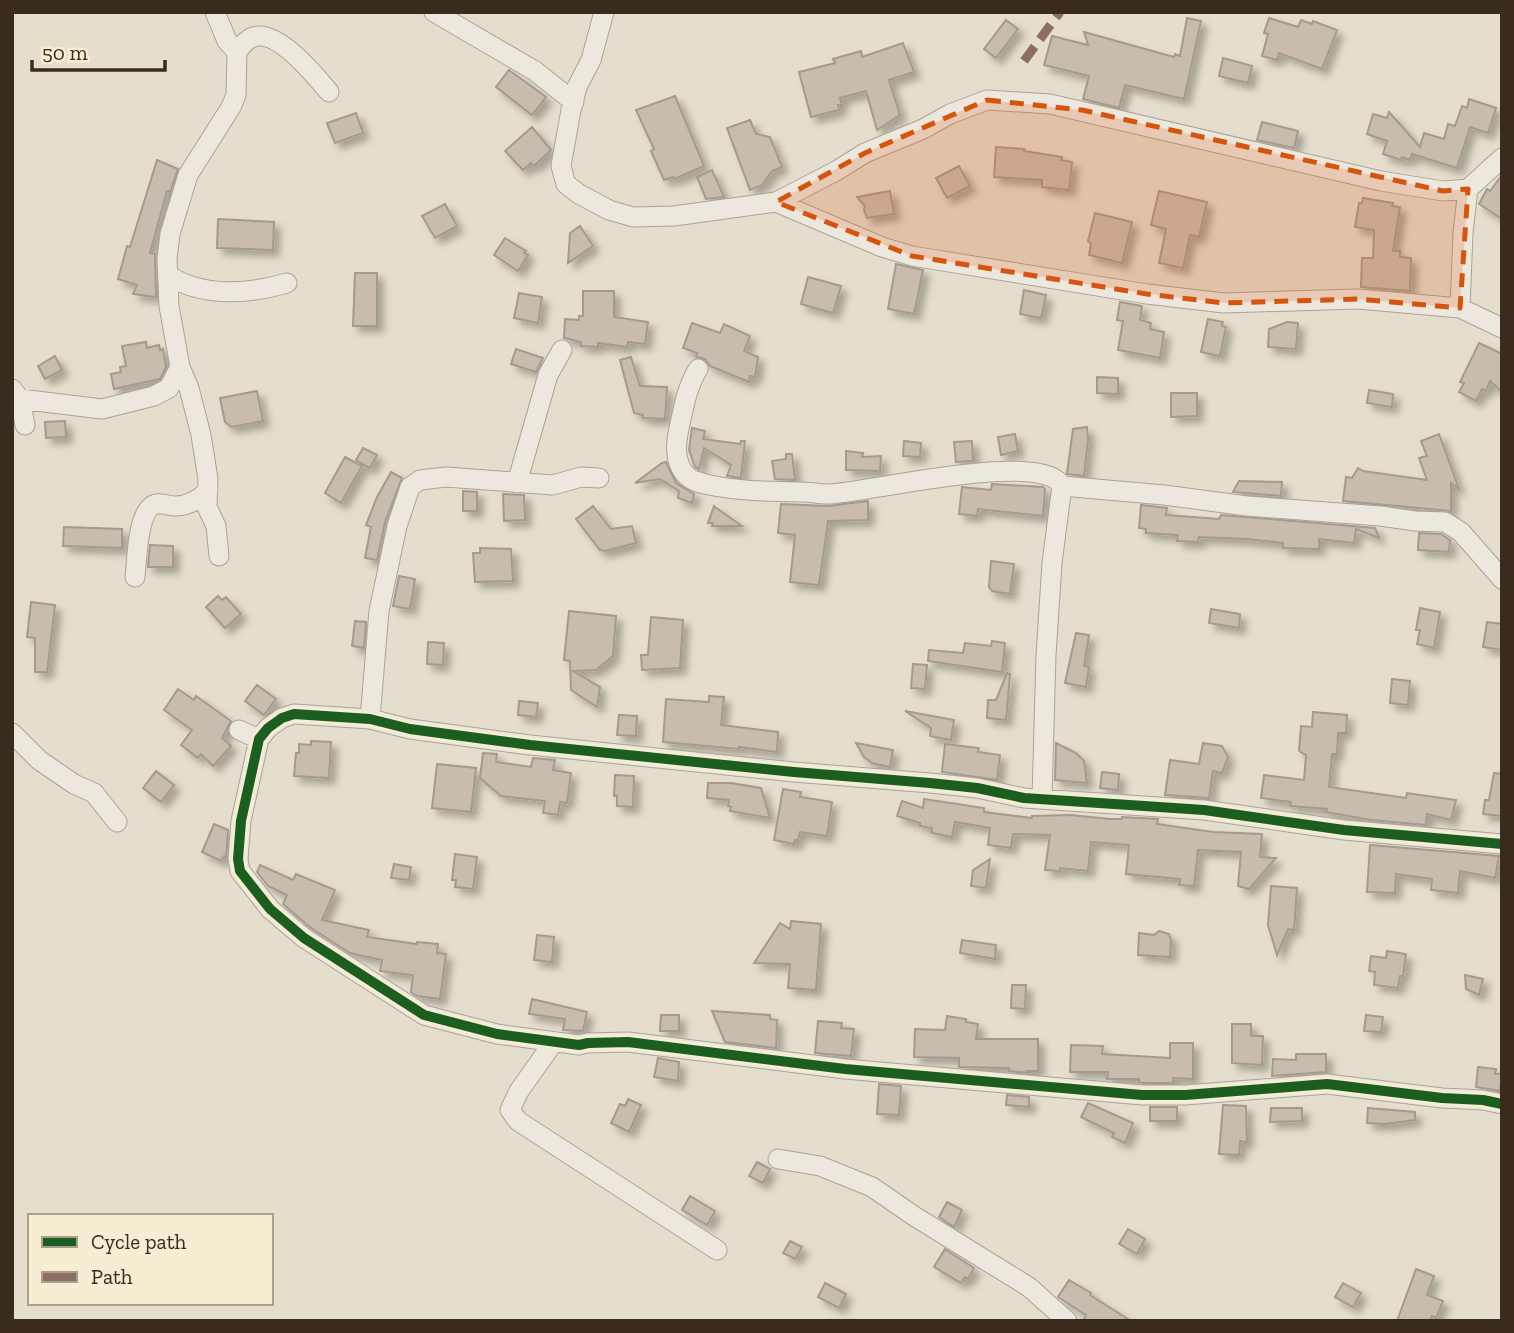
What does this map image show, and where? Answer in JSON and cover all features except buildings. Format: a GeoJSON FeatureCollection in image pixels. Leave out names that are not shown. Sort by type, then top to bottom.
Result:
{"type":"FeatureCollection","features":[{"type":"Feature","properties":{"kind":"street"},"geometry":{"type":"LineString","coordinates":[[215,12],[227,41],[237,52]]}},
{"type":"Feature","properties":{"kind":"street"},"geometry":{"type":"LineString","coordinates":[[434,12],[535,71],[574,102]]}},
{"type":"Feature","properties":{"kind":"street"},"geometry":{"type":"LineString","coordinates":[[604,12],[591,60],[578,87],[561,166],[566,184],[591,202],[633,217],[776,202],[865,153],[987,100],[1049,104],[1381,181],[1443,191],[1468,189],[1502,158]]}},
{"type":"Feature","properties":{"kind":"street"},"geometry":{"type":"LineString","coordinates":[[219,556],[216,526],[207,507],[208,480],[201,435],[189,388],[180,367],[170,306],[170,234],[188,175],[232,107],[236,95],[237,52],[244,43],[254,36],[265,36],[295,55],[329,92]]}},
{"type":"Feature","properties":{"kind":"street"},"geometry":{"type":"LineString","coordinates":[[1460,309],[1468,189]]}},
{"type":"Feature","properties":{"kind":"street"},"geometry":{"type":"LineString","coordinates":[[776,202],[882,247],[912,256],[1147,294],[1224,303],[1358,299],[1460,309],[1502,328]]}},
{"type":"Feature","properties":{"kind":"street"},"geometry":{"type":"LineString","coordinates":[[168,275],[179,282],[240,293],[287,283]]}},
{"type":"Feature","properties":{"kind":"street"},"geometry":{"type":"LineString","coordinates":[[517,483],[548,376],[562,350]]}},
{"type":"Feature","properties":{"kind":"street"},"geometry":{"type":"LineString","coordinates":[[25,425],[15,397],[102,409],[155,396],[169,388],[180,367]]}},
{"type":"Feature","properties":{"kind":"street"},"geometry":{"type":"LineString","coordinates":[[698,369],[685,402],[676,445],[680,467],[688,478],[708,484],[732,489],[828,494],[1021,470],[1164,495],[1247,506],[1445,522],[1461,532],[1502,579]]}},
{"type":"Feature","properties":{"kind":"street"},"geometry":{"type":"LineString","coordinates":[[1042,798],[1057,475]]}},
{"type":"Feature","properties":{"kind":"street"},"geometry":{"type":"LineString","coordinates":[[370,719],[379,611],[397,526],[410,488],[420,480],[446,477],[553,485],[581,477],[599,478]]}},
{"type":"Feature","properties":{"kind":"street"},"geometry":{"type":"LineString","coordinates":[[135,577],[141,527],[149,509],[157,504],[180,507],[198,500],[208,491]]}},
{"type":"Feature","properties":{"kind":"street"},"geometry":{"type":"LineString","coordinates":[[1502,844],[1344,830],[1203,810],[1061,802],[1024,798],[977,788],[530,745],[410,729],[370,719],[295,714],[268,728],[259,739],[241,821],[237,859],[240,871],[270,909],[304,938],[424,1015],[498,1034],[579,1045],[628,1042],[845,1069],[1142,1095],[1217,1093],[1327,1084],[1502,1104]]}},
{"type":"Feature","properties":{"kind":"street"},"geometry":{"type":"LineString","coordinates":[[239,730],[259,739]]}},
{"type":"Feature","properties":{"kind":"street"},"geometry":{"type":"LineString","coordinates":[[12,733],[39,760],[74,784],[94,793],[117,822]]}},
{"type":"Feature","properties":{"kind":"street"},"geometry":{"type":"LineString","coordinates":[[553,1043],[519,1091],[510,1110],[517,1121],[717,1251]]}},
{"type":"Feature","properties":{"kind":"street"},"geometry":{"type":"LineString","coordinates":[[778,1158],[820,1166],[872,1187],[1029,1287],[1067,1321]]}},
{"type":"Feature","properties":{"kind":"highlighted area"},"geometry":{"type":"Polygon","coordinates":[[[987,100],[1082,110],[1443,191],[1468,189],[1460,308],[1358,299],[1224,303],[1147,294],[912,256],[776,202],[865,153],[987,100]]]}},
{"type":"Feature","properties":{"kind":"marked path"},"geometry":{"type":"LineString","coordinates":[[1024,61],[1060,12]]}},
{"type":"Feature","properties":{"kind":"cycle path"},"geometry":{"type":"LineString","coordinates":[[1502,844],[1344,830],[1204,810],[1024,798],[977,788],[530,745],[410,729],[370,719],[294,714],[282,718],[259,739],[241,821],[238,859],[240,871],[270,909],[304,938],[424,1015],[497,1034],[579,1045],[628,1042],[845,1069],[1142,1095],[1185,1095],[1327,1084],[1502,1104]]}}]}
